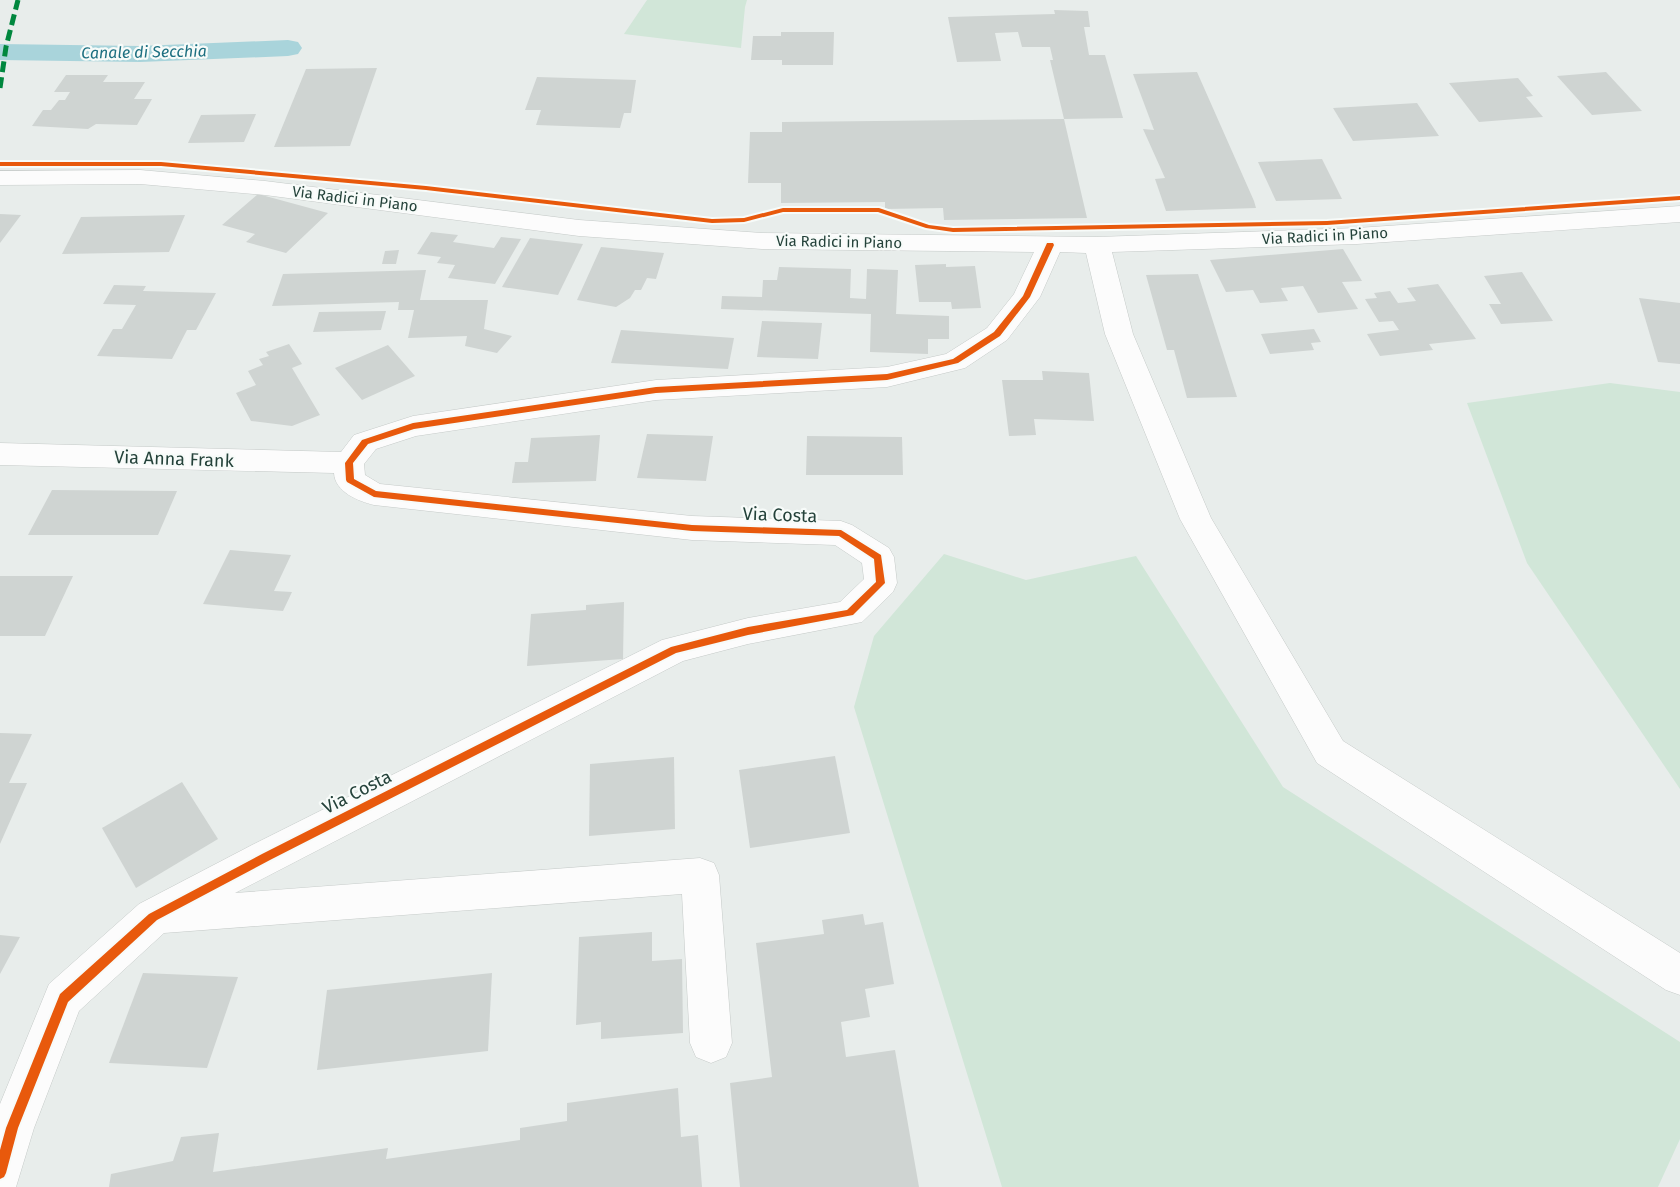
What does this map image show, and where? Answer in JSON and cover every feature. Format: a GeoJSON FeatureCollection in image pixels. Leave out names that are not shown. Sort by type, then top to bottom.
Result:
{"type":"FeatureCollection","features":[{"type":"Feature","properties":{"kind":"street","name":"Via Radici in Piano"},"geometry":{"type":"LineString","coordinates":[[0,178],[140,177],[266,188],[579,228],[762,241],[1097,245],[1357,236],[1680,214]]}},
{"type":"Feature","properties":{"kind":"street"},"geometry":{"type":"LineString","coordinates":[[349,463],[365,442],[413,426],[656,390],[887,376],[955,361],[997,334],[1026,297],[1050,245]]}},
{"type":"Feature","properties":{"kind":"street"},"geometry":{"type":"LineString","coordinates":[[1097,245],[1119,334],[1196,519],[1330,752],[1680,976]]}},
{"type":"Feature","properties":{"kind":"street","name":"Via Anna Frank"},"geometry":{"type":"LineString","coordinates":[[0,454],[349,463]]}},
{"type":"Feature","properties":{"kind":"street","name":"Via Costa"},"geometry":{"type":"LineString","coordinates":[[3,1148],[64,998],[153,917],[266,857],[674,650],[747,631],[850,612],[881,583],[878,557],[841,533],[692,528],[374,495],[350,480],[349,463]]}},
{"type":"Feature","properties":{"kind":"street"},"geometry":{"type":"LineString","coordinates":[[153,917],[700,875],[711,1043]]}},
{"type":"Feature","properties":{"kind":"green space"},"geometry":{"type":"Polygon","coordinates":[[[647,0],[747,0],[741,48],[624,34],[647,0]]]}},
{"type":"Feature","properties":{"kind":"green space"},"geometry":{"type":"Polygon","coordinates":[[[1610,383],[1680,392],[1680,789],[1527,563],[1467,403],[1610,383]]]}},
{"type":"Feature","properties":{"kind":"green space"},"geometry":{"type":"Polygon","coordinates":[[[944,554],[1026,580],[1136,556],[1283,787],[1680,1042],[1680,1139],[1658,1187],[1002,1187],[854,707],[874,636],[944,554]]]}},
{"type":"Feature","properties":{"kind":"building"},"geometry":{"type":"Polygon","coordinates":[[[1054,10],[1088,11],[1090,27],[1084,27],[1089,55],[1105,55],[1123,118],[1064,119],[1050,60],[1053,60],[1050,47],[1022,47],[1018,32],[995,33],[1001,61],[957,62],[948,17],[1055,14],[1054,10]]]}},
{"type":"Feature","properties":{"kind":"building"},"geometry":{"type":"Polygon","coordinates":[[[781,32],[834,32],[833,65],[782,65],[782,60],[751,60],[753,36],[781,36],[781,32]]]}},
{"type":"Feature","properties":{"kind":"building"},"geometry":{"type":"Polygon","coordinates":[[[377,68],[350,146],[274,147],[306,69],[377,68]]]}},
{"type":"Feature","properties":{"kind":"building"},"geometry":{"type":"Polygon","coordinates":[[[1197,72],[1256,208],[1166,211],[1155,179],[1165,178],[1143,129],[1154,130],[1133,74],[1197,72]]]}},
{"type":"Feature","properties":{"kind":"building"},"geometry":{"type":"Polygon","coordinates":[[[1606,72],[1642,111],[1592,115],[1557,76],[1606,72]]]}},
{"type":"Feature","properties":{"kind":"building"},"geometry":{"type":"Polygon","coordinates":[[[66,75],[108,75],[103,82],[145,82],[134,99],[152,99],[137,125],[96,124],[88,129],[32,126],[43,110],[51,110],[59,100],[65,100],[70,92],[54,92],[66,75]]]}},
{"type":"Feature","properties":{"kind":"building"},"geometry":{"type":"Polygon","coordinates":[[[537,77],[636,80],[631,113],[624,113],[620,128],[536,125],[541,110],[525,110],[537,77]]]}},
{"type":"Feature","properties":{"kind":"building"},"geometry":{"type":"Polygon","coordinates":[[[1518,78],[1533,96],[1526,97],[1543,117],[1479,122],[1449,83],[1518,78]]]}},
{"type":"Feature","properties":{"kind":"building"},"geometry":{"type":"Polygon","coordinates":[[[1417,103],[1439,136],[1353,141],[1333,108],[1417,103]]]}},
{"type":"Feature","properties":{"kind":"building"},"geometry":{"type":"Polygon","coordinates":[[[256,114],[244,142],[188,143],[201,115],[256,114]]]}},
{"type":"Feature","properties":{"kind":"building"},"geometry":{"type":"Polygon","coordinates":[[[1064,119],[1087,218],[944,220],[943,208],[885,209],[885,202],[781,203],[781,183],[748,183],[750,132],[782,132],[782,122],[1064,119]]]}},
{"type":"Feature","properties":{"kind":"building"},"geometry":{"type":"Polygon","coordinates":[[[1322,159],[1342,199],[1276,201],[1258,162],[1322,159]]]}},
{"type":"Feature","properties":{"kind":"building"},"geometry":{"type":"Polygon","coordinates":[[[258,194],[328,213],[286,253],[246,242],[255,234],[222,225],[258,194]]]}},
{"type":"Feature","properties":{"kind":"building"},"geometry":{"type":"Polygon","coordinates":[[[0,214],[21,215],[0,243],[0,214]]]}},
{"type":"Feature","properties":{"kind":"building"},"geometry":{"type":"Polygon","coordinates":[[[185,215],[169,252],[62,254],[81,217],[185,215]]]}},
{"type":"Feature","properties":{"kind":"building"},"geometry":{"type":"Polygon","coordinates":[[[431,232],[458,235],[453,242],[494,248],[501,237],[521,239],[495,284],[448,278],[455,265],[437,263],[441,257],[417,254],[431,232]]]}},
{"type":"Feature","properties":{"kind":"building"},"geometry":{"type":"Polygon","coordinates":[[[530,238],[583,244],[558,295],[502,287],[530,238]]]}},
{"type":"Feature","properties":{"kind":"building"},"geometry":{"type":"Polygon","coordinates":[[[601,247],[664,253],[656,279],[647,278],[641,290],[635,290],[630,298],[616,307],[577,300],[601,247]]]}},
{"type":"Feature","properties":{"kind":"building"},"geometry":{"type":"Polygon","coordinates":[[[1343,249],[1362,281],[1342,282],[1358,309],[1318,313],[1303,286],[1281,288],[1288,301],[1260,303],[1253,290],[1226,292],[1210,260],[1343,249]]]}},
{"type":"Feature","properties":{"kind":"building"},"geometry":{"type":"Polygon","coordinates":[[[399,250],[396,264],[382,264],[385,251],[399,250]]]}},
{"type":"Feature","properties":{"kind":"building"},"geometry":{"type":"Polygon","coordinates":[[[946,264],[946,267],[975,266],[981,308],[952,309],[951,302],[919,302],[915,265],[946,264]]]}},
{"type":"Feature","properties":{"kind":"building"},"geometry":{"type":"Polygon","coordinates":[[[779,267],[851,269],[850,298],[866,299],[867,269],[898,270],[896,314],[949,316],[949,339],[928,339],[928,354],[870,352],[871,314],[721,309],[722,296],[762,297],[763,280],[777,280],[779,267]]]}},
{"type":"Feature","properties":{"kind":"building"},"geometry":{"type":"Polygon","coordinates":[[[426,270],[420,300],[488,300],[484,329],[512,336],[497,353],[465,346],[467,336],[408,338],[414,310],[398,310],[399,302],[272,306],[283,274],[426,270]]]}},
{"type":"Feature","properties":{"kind":"building"},"geometry":{"type":"Polygon","coordinates":[[[1522,272],[1553,321],[1501,324],[1489,304],[1501,304],[1484,276],[1522,272]]]}},
{"type":"Feature","properties":{"kind":"building"},"geometry":{"type":"Polygon","coordinates":[[[1198,274],[1237,397],[1187,398],[1174,350],[1167,350],[1146,275],[1198,274]]]}},
{"type":"Feature","properties":{"kind":"building"},"geometry":{"type":"Polygon","coordinates":[[[1438,284],[1476,339],[1429,344],[1433,350],[1380,356],[1367,334],[1399,330],[1393,321],[1379,322],[1365,299],[1377,298],[1374,293],[1390,291],[1398,303],[1416,301],[1407,288],[1438,284]]]}},
{"type":"Feature","properties":{"kind":"building"},"geometry":{"type":"Polygon","coordinates":[[[114,285],[146,286],[143,291],[216,293],[196,330],[187,330],[172,359],[97,356],[113,329],[122,329],[136,305],[103,304],[114,285]]]}},
{"type":"Feature","properties":{"kind":"building"},"geometry":{"type":"Polygon","coordinates":[[[1639,298],[1680,303],[1680,364],[1658,362],[1639,298]]]}},
{"type":"Feature","properties":{"kind":"building"},"geometry":{"type":"Polygon","coordinates":[[[386,311],[381,330],[313,332],[319,312],[386,311]]]}},
{"type":"Feature","properties":{"kind":"building"},"geometry":{"type":"Polygon","coordinates":[[[762,321],[822,323],[818,359],[757,357],[762,321]]]}},
{"type":"Feature","properties":{"kind":"building"},"geometry":{"type":"Polygon","coordinates":[[[1314,329],[1321,342],[1311,343],[1314,350],[1270,354],[1261,334],[1314,329]]]}},
{"type":"Feature","properties":{"kind":"building"},"geometry":{"type":"Polygon","coordinates":[[[621,330],[734,338],[728,369],[611,363],[621,330]]]}},
{"type":"Feature","properties":{"kind":"building"},"geometry":{"type":"Polygon","coordinates":[[[289,344],[302,364],[292,368],[320,415],[292,426],[251,421],[236,393],[256,385],[248,371],[263,365],[259,359],[269,356],[266,352],[289,344]]]}},
{"type":"Feature","properties":{"kind":"building"},"geometry":{"type":"Polygon","coordinates":[[[388,345],[415,376],[362,400],[335,368],[388,345]]]}},
{"type":"Feature","properties":{"kind":"building"},"geometry":{"type":"Polygon","coordinates":[[[1042,371],[1089,373],[1094,421],[1034,419],[1036,435],[1009,436],[1002,380],[1043,380],[1042,371]]]}},
{"type":"Feature","properties":{"kind":"building"},"geometry":{"type":"Polygon","coordinates":[[[647,434],[713,436],[706,481],[637,478],[647,434]]]}},
{"type":"Feature","properties":{"kind":"building"},"geometry":{"type":"Polygon","coordinates":[[[600,435],[596,481],[512,483],[515,462],[528,462],[531,438],[600,435]]]}},
{"type":"Feature","properties":{"kind":"building"},"geometry":{"type":"Polygon","coordinates":[[[807,436],[902,437],[903,475],[806,475],[807,436]]]}},
{"type":"Feature","properties":{"kind":"building"},"geometry":{"type":"Polygon","coordinates":[[[52,490],[177,491],[158,535],[28,535],[52,490]]]}},
{"type":"Feature","properties":{"kind":"building"},"geometry":{"type":"Polygon","coordinates":[[[230,550],[291,555],[274,591],[292,592],[283,611],[203,604],[230,550]]]}},
{"type":"Feature","properties":{"kind":"building"},"geometry":{"type":"Polygon","coordinates":[[[0,576],[73,576],[45,636],[0,636],[0,576]]]}},
{"type":"Feature","properties":{"kind":"building"},"geometry":{"type":"Polygon","coordinates":[[[624,602],[623,659],[527,666],[531,614],[586,610],[586,605],[624,602]]]}},
{"type":"Feature","properties":{"kind":"building"},"geometry":{"type":"Polygon","coordinates":[[[0,733],[32,734],[9,783],[27,783],[0,844],[0,733]]]}},
{"type":"Feature","properties":{"kind":"building"},"geometry":{"type":"Polygon","coordinates":[[[835,756],[850,833],[750,848],[739,770],[835,756]]]}},
{"type":"Feature","properties":{"kind":"building"},"geometry":{"type":"Polygon","coordinates":[[[674,757],[675,829],[589,836],[590,764],[674,757]]]}},
{"type":"Feature","properties":{"kind":"building"},"geometry":{"type":"Polygon","coordinates":[[[182,782],[218,839],[136,888],[102,828],[182,782]]]}},
{"type":"Feature","properties":{"kind":"building"},"geometry":{"type":"Polygon","coordinates":[[[863,914],[865,925],[883,922],[894,984],[865,989],[870,1017],[841,1022],[846,1057],[895,1050],[919,1187],[740,1187],[730,1083],[772,1077],[756,943],[824,934],[822,920],[863,914]]]}},
{"type":"Feature","properties":{"kind":"building"},"geometry":{"type":"Polygon","coordinates":[[[652,932],[652,961],[682,959],[683,1033],[601,1039],[601,1022],[576,1025],[579,937],[652,932]]]}},
{"type":"Feature","properties":{"kind":"building"},"geometry":{"type":"Polygon","coordinates":[[[0,935],[20,937],[0,974],[0,935]]]}},
{"type":"Feature","properties":{"kind":"building"},"geometry":{"type":"Polygon","coordinates":[[[143,973],[238,977],[207,1068],[109,1063],[143,973]]]}},
{"type":"Feature","properties":{"kind":"building"},"geometry":{"type":"Polygon","coordinates":[[[492,973],[488,1051],[317,1070],[327,990],[492,973]]]}},
{"type":"Feature","properties":{"kind":"building"},"geometry":{"type":"Polygon","coordinates":[[[678,1088],[681,1137],[698,1135],[702,1187],[109,1187],[111,1174],[173,1161],[181,1137],[219,1133],[213,1172],[388,1148],[386,1159],[520,1140],[520,1128],[567,1121],[567,1103],[678,1088]]]}},
{"type":"Feature","properties":{"kind":"waterway","name":"Canale di Secchia"},"geometry":{"type":"LineString","coordinates":[[0,52],[140,54],[288,48]]}},
{"type":"Feature","properties":{"kind":"marked path"},"geometry":{"type":"LineString","coordinates":[[0,88],[6,47],[18,0]]}},
{"type":"Feature","properties":{"kind":"cycle path"},"geometry":{"type":"LineString","coordinates":[[0,164],[161,164],[426,188],[712,221],[744,220],[783,210],[879,210],[928,227],[953,230],[1327,223],[1680,198]]}},
{"type":"Feature","properties":{"kind":"cycle path"},"geometry":{"type":"LineString","coordinates":[[0,1173],[12,1128],[64,998],[153,917],[266,857],[674,650],[748,631],[850,613],[881,583],[878,557],[841,533],[692,528],[374,494],[350,480],[349,463],[365,442],[413,426],[656,390],[887,377],[955,361],[997,334],[1026,297],[1050,245]]}}]}
